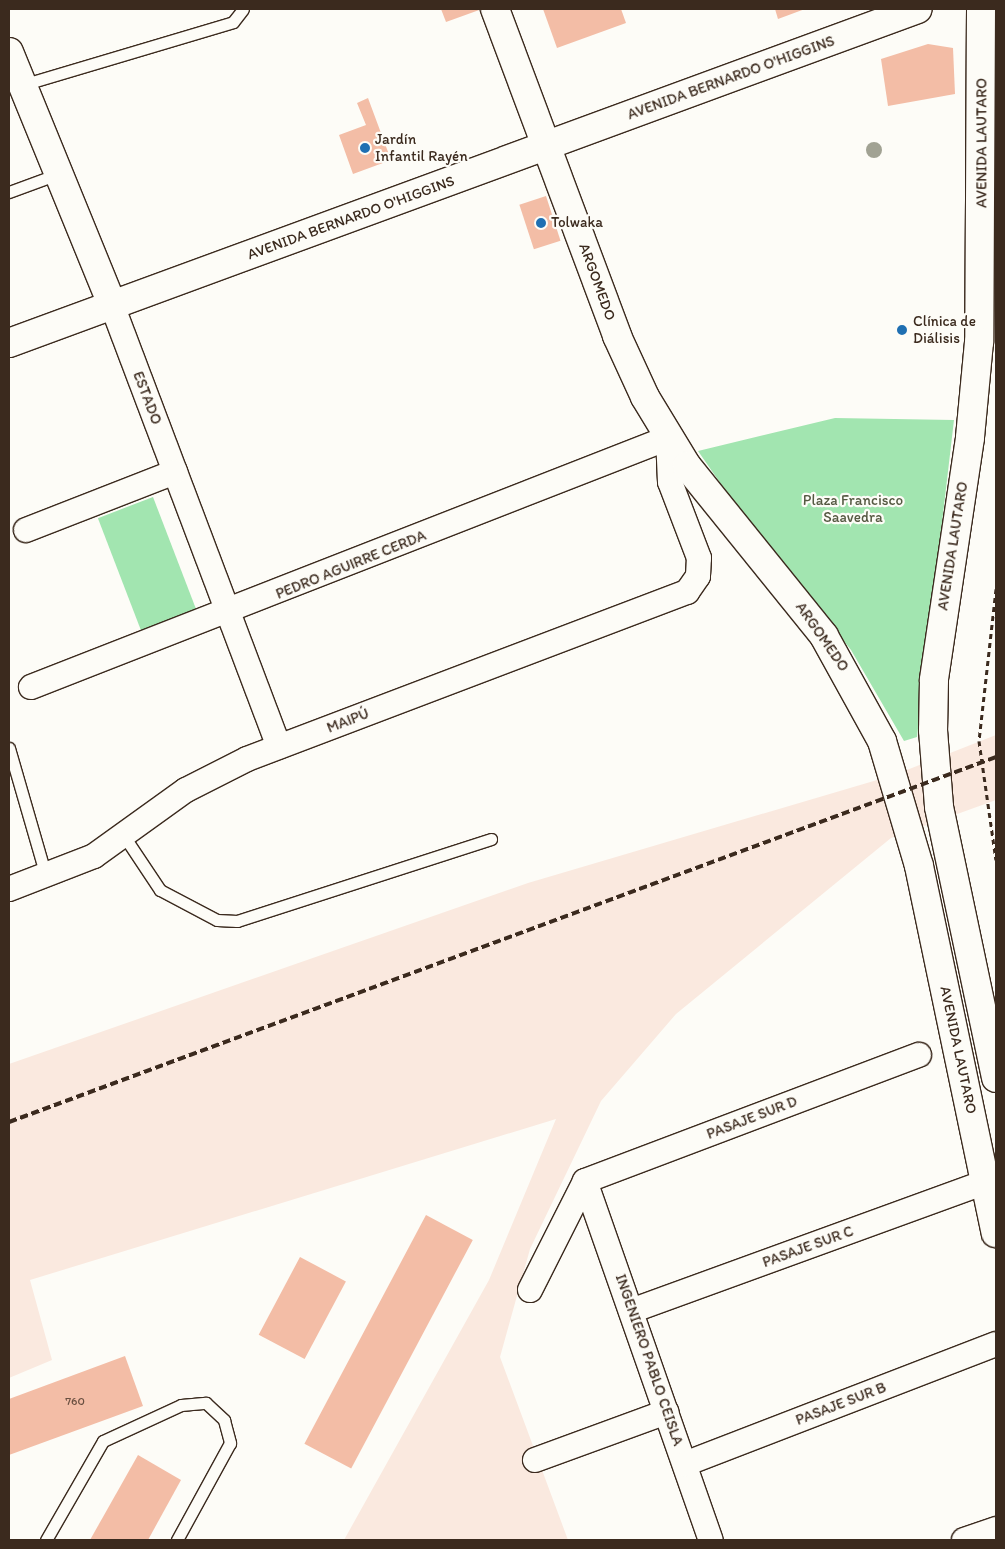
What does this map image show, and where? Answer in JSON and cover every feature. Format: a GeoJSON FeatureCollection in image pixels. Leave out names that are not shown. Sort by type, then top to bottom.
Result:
{"type":"FeatureCollection","features":[{"type":"Feature","properties":{"kind":"street","name":"ARGOMEDO"},"geometry":{"type":"LineString","coordinates":[[495,9],[617,336],[668,438],[847,672],[885,750],[920,866]]}},
{"type":"Feature","properties":{"kind":"street","name":"AVENIDA BERNARDO O'HIGGINS"},"geometry":{"type":"LineString","coordinates":[[9,343],[918,9]]}},
{"type":"Feature","properties":{"kind":"street","name":"AVENIDA LAUTARO"},"geometry":{"type":"LineString","coordinates":[[981,9],[984,173],[979,342],[970,438],[934,680],[933,730],[939,807],[996,1078]]}},
{"type":"Feature","properties":{"kind":"street","name":"ESTADO"},"geometry":{"type":"LineString","coordinates":[[9,52],[112,305],[279,747]]}},
{"type":"Feature","properties":{"kind":"street","name":"ARGOMEDO"},"geometry":{"type":"LineString","coordinates":[[668,438],[670,482],[699,558],[698,576]]}},
{"type":"Feature","properties":{"kind":"street","name":"PEDRO AGUIRRE CERDA"},"geometry":{"type":"LineString","coordinates":[[31,687],[229,613],[668,438]]}},
{"type":"Feature","properties":{"kind":"street"},"geometry":{"type":"LineString","coordinates":[[26,530],[175,472]]}},
{"type":"Feature","properties":{"kind":"street","name":"MAIPÚ"},"geometry":{"type":"LineString","coordinates":[[9,889],[94,856],[186,790],[279,747],[680,597],[698,576]]}},
{"type":"Feature","properties":{"kind":"street","name":"AVENIDA LAUTARO"},"geometry":{"type":"LineString","coordinates":[[920,866],[996,1233]]}},
{"type":"Feature","properties":{"kind":"street","name":"PASAJE SUR D"},"geometry":{"type":"LineString","coordinates":[[585,1181],[918,1055]]}},
{"type":"Feature","properties":{"kind":"street"},"geometry":{"type":"LineString","coordinates":[[530,1290],[585,1181]]}},
{"type":"Feature","properties":{"kind":"street","name":"INGENIERO PABLO CEISLA"},"geometry":{"type":"LineString","coordinates":[[585,1181],[685,1464],[707,1539]]}},
{"type":"Feature","properties":{"kind":"street","name":"PASAJE SUR C"},"geometry":{"type":"LineString","coordinates":[[631,1311],[986,1182]]}},
{"type":"Feature","properties":{"kind":"street","name":"PASAJE SUR B"},"geometry":{"type":"LineString","coordinates":[[685,1464],[996,1344]]}},
{"type":"Feature","properties":{"kind":"street"},"geometry":{"type":"LineString","coordinates":[[535,1460],[666,1412]]}},
{"type":"Feature","properties":{"kind":"street"},"geometry":{"type":"LineString","coordinates":[[964,1540],[996,1529]]}},
{"type":"Feature","properties":{"kind":"lane"},"geometry":{"type":"LineString","coordinates":[[22,85],[233,22],[243,9]]}},
{"type":"Feature","properties":{"kind":"lane"},"geometry":{"type":"LineString","coordinates":[[9,192],[58,174]]}},
{"type":"Feature","properties":{"kind":"lane"},"geometry":{"type":"LineString","coordinates":[[9,748],[46,876]]}},
{"type":"Feature","properties":{"kind":"lane"},"geometry":{"type":"LineString","coordinates":[[124,836],[160,890],[217,920],[237,921],[491,839]]}},
{"type":"Feature","properties":{"kind":"lane"},"geometry":{"type":"LineString","coordinates":[[46,1540],[103,1441],[181,1406],[206,1403],[224,1420],[230,1443],[177,1540]]}},
{"type":"Feature","properties":{"kind":"path"},"geometry":{"type":"LineString","coordinates":[[996,589],[979,742],[996,860]]}},
{"type":"Feature","properties":{"kind":"shaded area"},"geometry":{"type":"Polygon","coordinates":[[[996,735],[996,800],[891,838],[676,1014],[601,1101],[530,1249],[500,1357],[568,1540],[344,1540],[489,1280],[556,1119],[30,1280],[52,1360],[9,1378],[9,1064],[528,883],[894,775],[996,735]]]}},
{"type":"Feature","properties":{"kind":"green space","name":"Plaza Francisco Saavedra"},"geometry":{"type":"Polygon","coordinates":[[[835,418],[954,420],[917,737],[904,741],[851,650],[739,510],[698,451],[835,418]]]}},
{"type":"Feature","properties":{"kind":"green space"},"geometry":{"type":"Polygon","coordinates":[[[153,497],[200,619],[145,640],[98,518],[153,497]]]}},
{"type":"Feature","properties":{"kind":"building"},"geometry":{"type":"Polygon","coordinates":[[[441,9],[482,9],[446,22],[441,9]]]}},
{"type":"Feature","properties":{"kind":"building"},"geometry":{"type":"Polygon","coordinates":[[[543,9],[621,9],[626,23],[557,48],[543,9]]]}},
{"type":"Feature","properties":{"kind":"building"},"geometry":{"type":"Polygon","coordinates":[[[775,9],[805,9],[778,19],[775,9]]]}},
{"type":"Feature","properties":{"kind":"building"},"geometry":{"type":"Polygon","coordinates":[[[928,44],[953,48],[955,94],[888,106],[881,59],[928,44]]]}},
{"type":"Feature","properties":{"kind":"building","name":"Jardín Infantil Rayén"},"geometry":{"type":"Polygon","coordinates":[[[368,98],[391,160],[353,174],[339,135],[366,125],[357,103],[368,98]]]}},
{"type":"Feature","properties":{"kind":"building","name":"Tolwaka"},"geometry":{"type":"Polygon","coordinates":[[[546,196],[561,241],[534,249],[519,205],[546,196]]]}},
{"type":"Feature","properties":{"kind":"building"},"geometry":{"type":"Polygon","coordinates":[[[426,1215],[473,1240],[351,1469],[304,1444],[426,1215]]]}},
{"type":"Feature","properties":{"kind":"building"},"geometry":{"type":"Polygon","coordinates":[[[300,1257],[346,1281],[305,1359],[259,1335],[300,1257]]]}},
{"type":"Feature","properties":{"kind":"building"},"geometry":{"type":"Polygon","coordinates":[[[125,1356],[143,1406],[9,1455],[9,1399],[125,1356]]]}},
{"type":"Feature","properties":{"kind":"building"},"geometry":{"type":"Polygon","coordinates":[[[138,1455],[181,1480],[148,1540],[90,1540],[138,1455]]]}},
{"type":"Feature","properties":{"kind":"railway"},"geometry":{"type":"LineString","coordinates":[[9,1122],[996,757]]}},
{"type":"Feature","properties":{"kind":"place","name":"Jardín Infantil Rayén"},"geometry":{"type":"Point","coordinates":[365,148]}},
{"type":"Feature","properties":{"kind":"place","name":"Tolwaka"},"geometry":{"type":"Point","coordinates":[541,223]}},
{"type":"Feature","properties":{"kind":"place","name":"Clínica de Diálisis"},"geometry":{"type":"Point","coordinates":[902,330]}}]}
